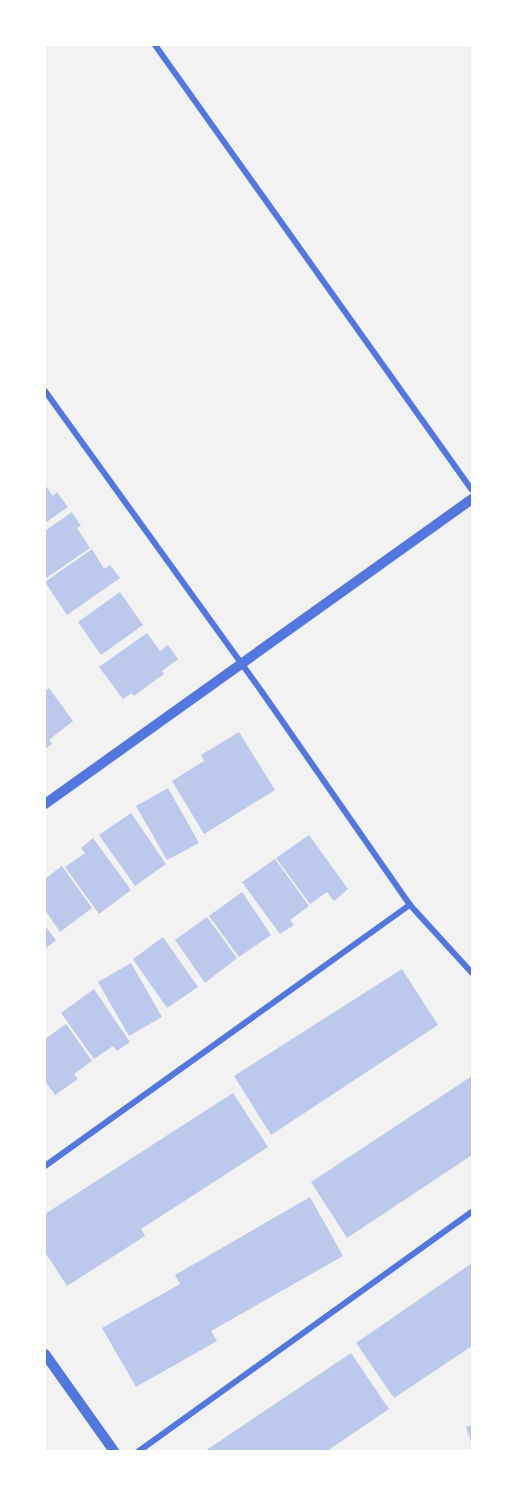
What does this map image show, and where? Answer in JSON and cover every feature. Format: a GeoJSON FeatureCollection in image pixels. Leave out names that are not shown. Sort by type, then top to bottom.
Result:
{"type":"FeatureCollection","features":[{"type":"Feature","properties":{"kind":"street"},"geometry":{"type":"LineString","coordinates":[[155,45],[472,490]]}},
{"type":"Feature","properties":{"kind":"street"},"geometry":{"type":"LineString","coordinates":[[45,391],[242,665],[410,905],[472,973]]}},
{"type":"Feature","properties":{"kind":"street"},"geometry":{"type":"LineString","coordinates":[[45,804],[472,499]]}},
{"type":"Feature","properties":{"kind":"street"},"geometry":{"type":"LineString","coordinates":[[45,1166],[410,905]]}},
{"type":"Feature","properties":{"kind":"street"},"geometry":{"type":"LineString","coordinates":[[139,1451],[472,1212]]}},
{"type":"Feature","properties":{"kind":"street"},"geometry":{"type":"LineString","coordinates":[[45,1354],[114,1451]]}},
{"type":"Feature","properties":{"kind":"building"},"geometry":{"type":"Polygon","coordinates":[[[45,485],[53,496],[57,492],[68,507],[45,523],[45,485]]]}},
{"type":"Feature","properties":{"kind":"building"},"geometry":{"type":"Polygon","coordinates":[[[72,512],[81,526],[77,528],[90,548],[45,579],[45,531],[72,512]]]}},
{"type":"Feature","properties":{"kind":"building"},"geometry":{"type":"Polygon","coordinates":[[[92,549],[104,569],[110,565],[120,578],[67,615],[45,582],[92,549]]]}},
{"type":"Feature","properties":{"kind":"building"},"geometry":{"type":"Polygon","coordinates":[[[120,592],[143,625],[101,655],[78,622],[120,592]]]}},
{"type":"Feature","properties":{"kind":"building"},"geometry":{"type":"Polygon","coordinates":[[[147,633],[160,651],[168,645],[178,659],[162,671],[164,674],[134,696],[132,693],[123,699],[99,667],[147,633]]]}},
{"type":"Feature","properties":{"kind":"building"},"geometry":{"type":"Polygon","coordinates":[[[49,688],[73,721],[49,740],[52,744],[45,749],[45,691],[49,688]]]}},
{"type":"Feature","properties":{"kind":"building"},"geometry":{"type":"Polygon","coordinates":[[[239,732],[275,790],[204,834],[172,781],[204,761],[201,755],[239,732]]]}},
{"type":"Feature","properties":{"kind":"building"},"geometry":{"type":"Polygon","coordinates":[[[168,788],[199,843],[167,860],[136,806],[168,788]]]}},
{"type":"Feature","properties":{"kind":"building"},"geometry":{"type":"Polygon","coordinates":[[[131,813],[166,864],[135,886],[99,835],[131,813]]]}},
{"type":"Feature","properties":{"kind":"building"},"geometry":{"type":"Polygon","coordinates":[[[309,835],[348,889],[334,901],[327,892],[310,904],[276,858],[309,835]]]}},
{"type":"Feature","properties":{"kind":"building"},"geometry":{"type":"Polygon","coordinates":[[[93,838],[131,890],[99,914],[65,867],[85,853],[81,848],[93,838]]]}},
{"type":"Feature","properties":{"kind":"building"},"geometry":{"type":"Polygon","coordinates":[[[275,859],[309,906],[290,920],[294,925],[280,934],[242,882],[275,859]]]}},
{"type":"Feature","properties":{"kind":"building"},"geometry":{"type":"Polygon","coordinates":[[[62,866],[92,908],[60,932],[45,910],[45,879],[62,866]]]}},
{"type":"Feature","properties":{"kind":"building"},"geometry":{"type":"Polygon","coordinates":[[[242,892],[271,935],[239,957],[209,916],[242,892]]]}},
{"type":"Feature","properties":{"kind":"building"},"geometry":{"type":"Polygon","coordinates":[[[207,917],[237,958],[205,983],[175,940],[207,917]]]}},
{"type":"Feature","properties":{"kind":"building"},"geometry":{"type":"Polygon","coordinates":[[[45,926],[56,940],[45,949],[45,926]]]}},
{"type":"Feature","properties":{"kind":"building"},"geometry":{"type":"Polygon","coordinates":[[[163,937],[198,987],[167,1008],[133,959],[163,937]]]}},
{"type":"Feature","properties":{"kind":"building"},"geometry":{"type":"Polygon","coordinates":[[[131,963],[162,1017],[129,1036],[98,982],[131,963]]]}},
{"type":"Feature","properties":{"kind":"building"},"geometry":{"type":"Polygon","coordinates":[[[402,969],[438,1025],[271,1135],[234,1076],[402,969]]]}},
{"type":"Feature","properties":{"kind":"building"},"geometry":{"type":"Polygon","coordinates":[[[94,989],[130,1042],[117,1051],[113,1046],[94,1059],[61,1013],[94,989]]]}},
{"type":"Feature","properties":{"kind":"building"},"geometry":{"type":"Polygon","coordinates":[[[66,1024],[92,1061],[74,1074],[78,1079],[55,1095],[45,1081],[45,1039],[66,1024]]]}},
{"type":"Feature","properties":{"kind":"building"},"geometry":{"type":"Polygon","coordinates":[[[472,1076],[472,1155],[347,1238],[311,1182],[472,1076]]]}},
{"type":"Feature","properties":{"kind":"building"},"geometry":{"type":"Polygon","coordinates":[[[233,1093],[268,1147],[141,1229],[145,1236],[67,1286],[45,1252],[45,1214],[233,1093]]]}},
{"type":"Feature","properties":{"kind":"building"},"geometry":{"type":"Polygon","coordinates":[[[310,1197],[343,1256],[211,1331],[217,1341],[136,1387],[102,1328],[180,1284],[175,1275],[310,1197]]]}},
{"type":"Feature","properties":{"kind":"building"},"geometry":{"type":"Polygon","coordinates":[[[472,1263],[472,1346],[394,1398],[356,1343],[472,1263]]]}},
{"type":"Feature","properties":{"kind":"building"},"geometry":{"type":"Polygon","coordinates":[[[351,1353],[389,1409],[327,1451],[205,1451],[351,1353]]]}},
{"type":"Feature","properties":{"kind":"building"},"geometry":{"type":"Polygon","coordinates":[[[472,1425],[472,1445],[466,1427],[472,1425]]]}}]}
